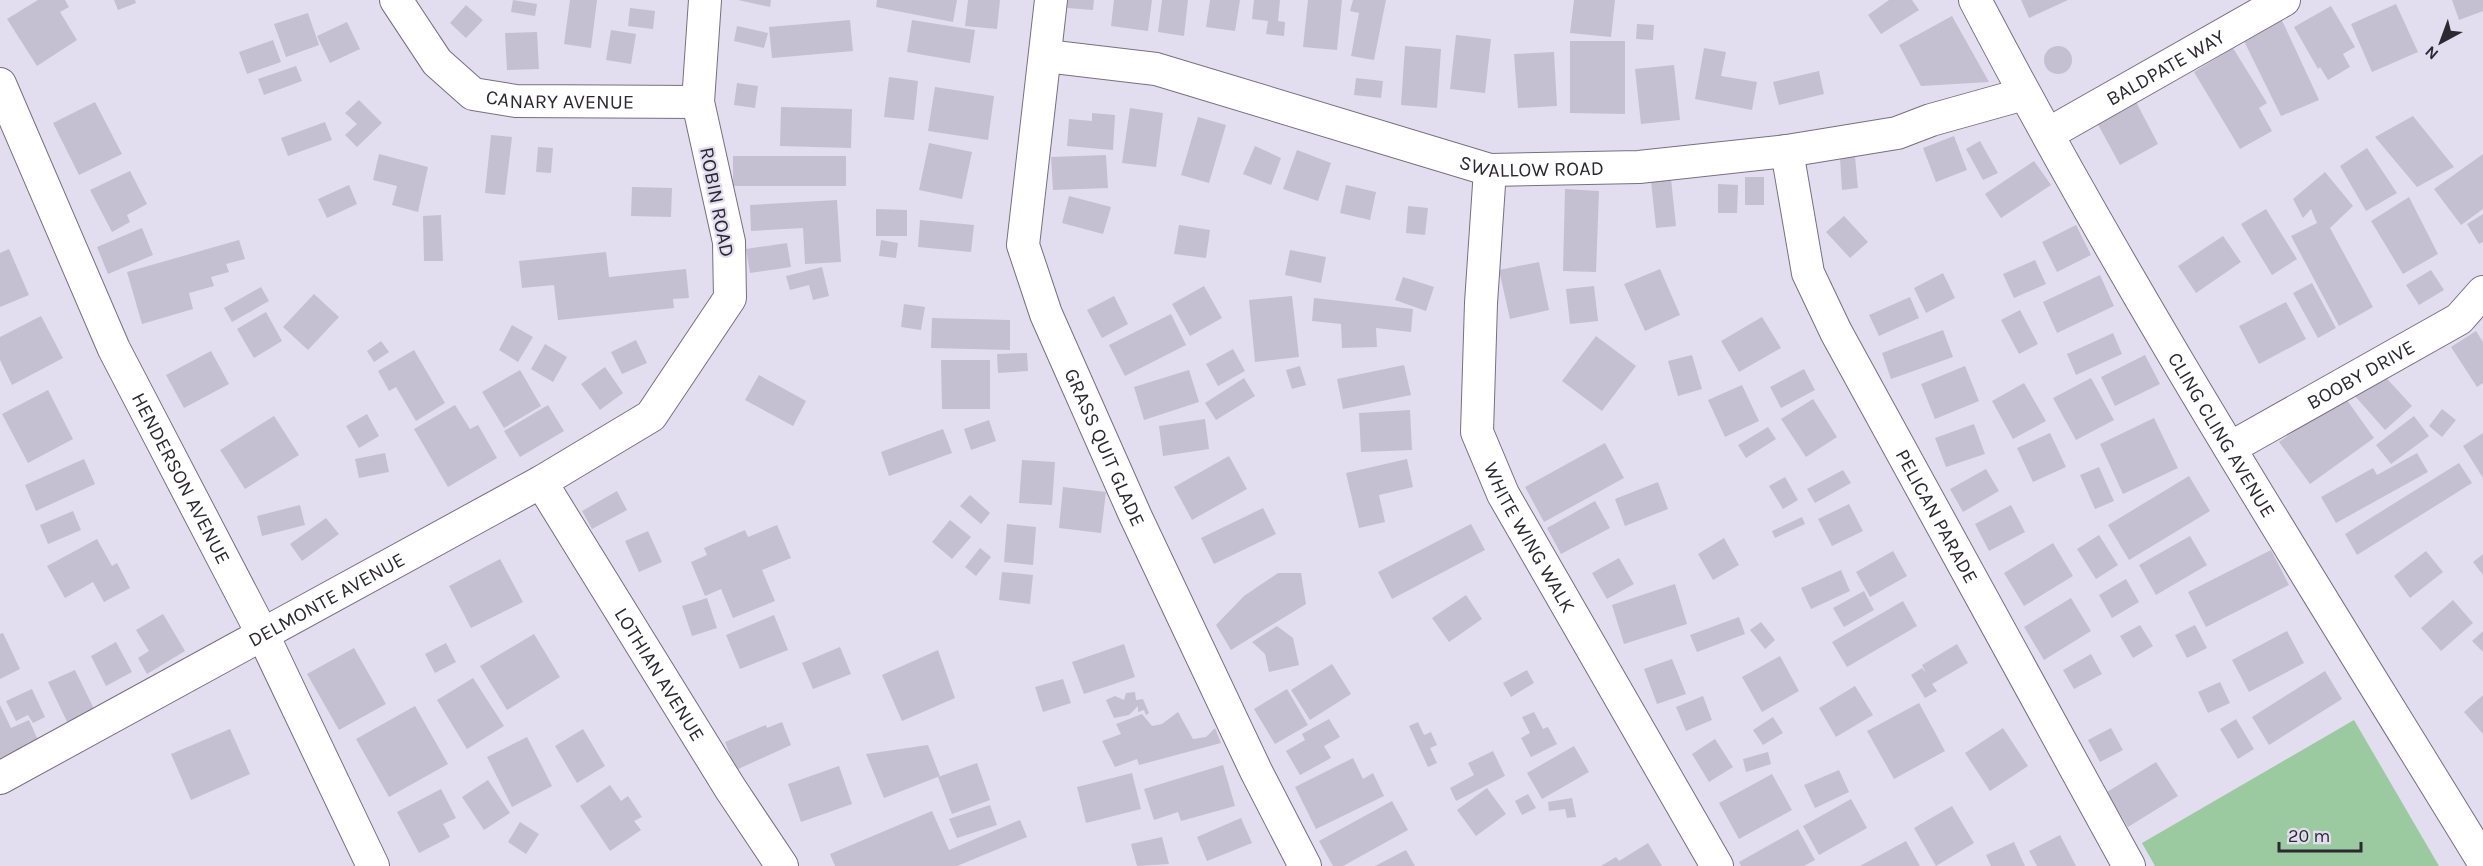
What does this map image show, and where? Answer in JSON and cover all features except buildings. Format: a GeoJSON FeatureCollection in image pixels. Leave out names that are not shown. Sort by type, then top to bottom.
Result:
{"type":"FeatureCollection","features":[{"type":"Feature","properties":{"kind":"street","name":"CANARY AVENUE"},"geometry":{"type":"LineString","coordinates":[[396,0],[437,62],[474,94],[516,101],[698,102]]}},
{"type":"Feature","properties":{"kind":"street","name":"ROBIN ROAD"},"geometry":{"type":"LineString","coordinates":[[651,416],[730,298],[729,242],[698,102],[705,0]]}},
{"type":"Feature","properties":{"kind":"street","name":"GRASS QUIT GLADE"},"geometry":{"type":"LineString","coordinates":[[1052,0],[1023,245],[1046,314],[1130,505],[1256,771],[1305,866]]}},
{"type":"Feature","properties":{"kind":"street","name":"CLING CLING AVENUE"},"geometry":{"type":"LineString","coordinates":[[1975,0],[2024,94],[2230,448],[2483,861]]}},
{"type":"Feature","properties":{"kind":"street","name":"BALDPATE WAY"},"geometry":{"type":"LineString","coordinates":[[2048,134],[2284,0]]}},
{"type":"Feature","properties":{"kind":"street","name":"SWALLOW ROAD"},"geometry":{"type":"LineString","coordinates":[[1046,56],[1156,69],[1490,170],[1639,167],[1787,152],[1898,133],[1931,120],[2024,94]]}},
{"type":"Feature","properties":{"kind":"street","name":"HENDERSON AVENUE"},"geometry":{"type":"LineString","coordinates":[[0,84],[114,349],[263,635],[373,866]]}},
{"type":"Feature","properties":{"kind":"street","name":"PELICAN PARADE"},"geometry":{"type":"LineString","coordinates":[[1787,152],[1808,273],[1836,332],[2129,866]]}},
{"type":"Feature","properties":{"kind":"street","name":"WHITE WING WALK"},"geometry":{"type":"LineString","coordinates":[[1490,170],[1481,303],[1477,432],[1503,494],[1717,866]]}},
{"type":"Feature","properties":{"kind":"street","name":"BOOBY DRIVE"},"geometry":{"type":"LineString","coordinates":[[2230,448],[2458,319],[2483,292]]}},
{"type":"Feature","properties":{"kind":"street","name":"DELMONTE AVENUE"},"geometry":{"type":"LineString","coordinates":[[0,778],[541,482],[651,416]]}},
{"type":"Feature","properties":{"kind":"street","name":"LOTHIAN AVENUE"},"geometry":{"type":"LineString","coordinates":[[541,482],[730,788],[782,866]]}},
{"type":"Feature","properties":{"kind":"green space"},"geometry":{"type":"Polygon","coordinates":[[[2354,720],[2439,866],[2155,866],[2142,843],[2354,720]]]}}]}
